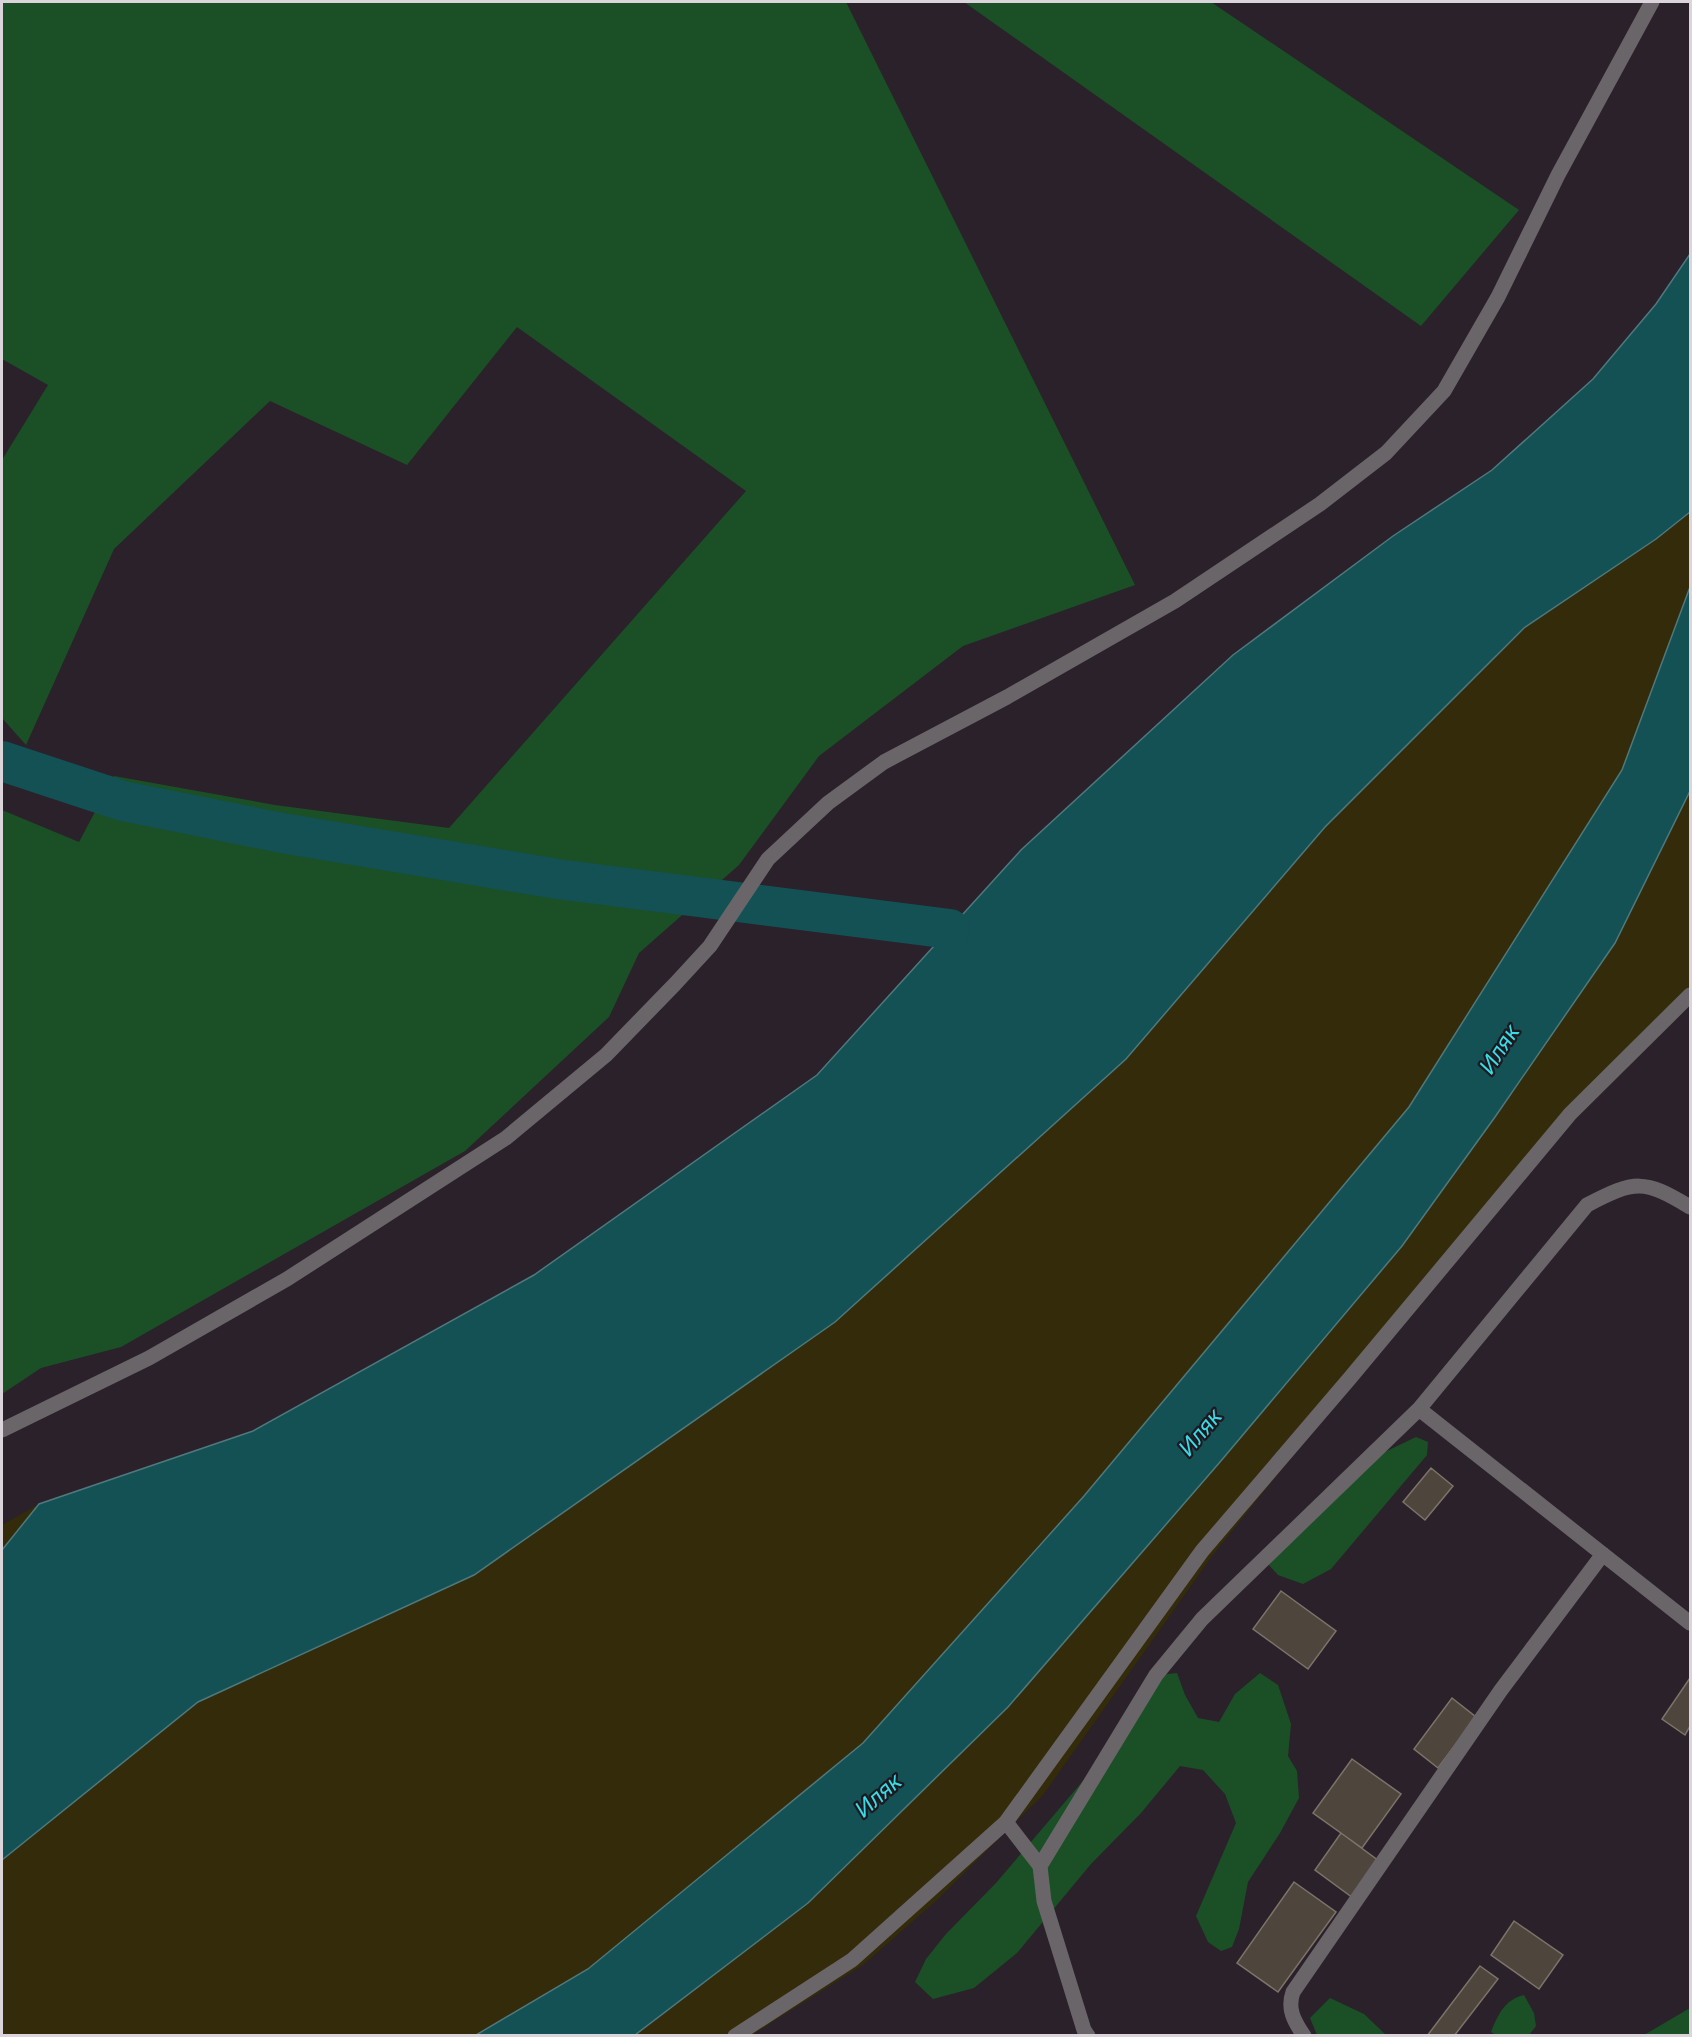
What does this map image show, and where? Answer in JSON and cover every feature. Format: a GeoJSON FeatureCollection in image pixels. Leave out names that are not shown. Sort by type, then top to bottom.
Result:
{"type":"FeatureCollection","features":[{"type":"Feature","properties":{"kind":"street"},"geometry":{"type":"LineString","coordinates":[[2,1430],[149,1358],[287,1279],[506,1138],[606,1056],[710,946],[768,859],[828,803],[884,762],[1007,697],[1175,601],[1320,504],[1386,453],[1444,391],[1498,297],[1558,176],[1652,2]]}},
{"type":"Feature","properties":{"kind":"street"},"geometry":{"type":"LineString","coordinates":[[735,2036],[852,1960],[1006,1822],[1202,1551],[1570,1114],[1690,995]]}},
{"type":"Feature","properties":{"kind":"street"},"geometry":{"type":"LineString","coordinates":[[1040,1866],[1156,1674],[1202,1619],[1419,1409],[1587,1205],[1631,1186],[1662,1190],[1690,1207]]}},
{"type":"Feature","properties":{"kind":"street"},"geometry":{"type":"LineString","coordinates":[[1419,1409],[1690,1623]]}},
{"type":"Feature","properties":{"kind":"street"},"geometry":{"type":"LineString","coordinates":[[1304,2036],[1291,2013],[1290,2001],[1293,1992],[1501,1690],[1603,1554]]}},
{"type":"Feature","properties":{"kind":"street"},"geometry":{"type":"LineString","coordinates":[[1006,1822],[1040,1866],[1044,1901],[1084,2030],[1088,2036]]}},
{"type":"Feature","properties":{"kind":"green space"},"geometry":{"type":"Polygon","coordinates":[[[2,2],[846,2],[1135,585],[963,646],[819,756],[739,865],[639,953],[609,1017],[465,1151],[121,1347],[41,1368],[2,1394],[2,810],[79,842],[114,776],[275,805],[449,828],[746,491],[517,327],[407,465],[270,401],[114,549],[26,745],[2,718],[2,460],[48,385],[2,359],[2,2]]]}},
{"type":"Feature","properties":{"kind":"green space"},"geometry":{"type":"Polygon","coordinates":[[[964,2],[1211,2],[1519,210],[1421,326],[964,2]]]}},
{"type":"Feature","properties":{"kind":"green space"},"geometry":{"type":"Polygon","coordinates":[[[1416,1437],[1428,1442],[1427,1455],[1331,1569],[1303,1584],[1278,1575],[1267,1563],[1362,1463],[1416,1437]]]}},
{"type":"Feature","properties":{"kind":"green space"},"geometry":{"type":"Polygon","coordinates":[[[1177,1673],[1185,1695],[1198,1718],[1219,1722],[1235,1694],[1260,1673],[1278,1685],[1291,1724],[1288,1756],[1297,1771],[1299,1798],[1280,1833],[1248,1882],[1239,1929],[1232,1947],[1221,1951],[1208,1942],[1196,1916],[1236,1823],[1225,1794],[1203,1770],[1180,1766],[1141,1813],[1091,1864],[1017,1953],[974,1988],[933,1999],[915,1982],[926,1959],[946,1934],[996,1883],[1105,1755],[1159,1675],[1177,1673]]]}},
{"type":"Feature","properties":{"kind":"green space"},"geometry":{"type":"Polygon","coordinates":[[[1524,1995],[1534,2013],[1536,2026],[1529,2035],[1496,2035],[1491,2032],[1499,2014],[1507,2004],[1524,1995]]]}},
{"type":"Feature","properties":{"kind":"green space"},"geometry":{"type":"Polygon","coordinates":[[[1330,1998],[1364,2014],[1386,2035],[1317,2035],[1310,2018],[1330,1998]]]}},
{"type":"Feature","properties":{"kind":"green space"},"geometry":{"type":"Polygon","coordinates":[[[1690,2008],[1690,2035],[1644,2035],[1690,2008]]]}},
{"type":"Feature","properties":{"kind":"sand"},"geometry":{"type":"Polygon","coordinates":[[[1690,512],[1690,587],[1622,770],[1409,1107],[1084,1496],[863,1743],[588,1969],[476,2035],[2,2036],[2,1860],[198,1702],[474,1575],[835,1322],[1126,1059],[1325,827],[1524,628],[1656,539],[1690,512]]]}},
{"type":"Feature","properties":{"kind":"sand"},"geometry":{"type":"Polygon","coordinates":[[[1690,791],[1690,1005],[1519,1175],[1212,1556],[1043,1795],[936,1901],[863,1965],[752,2035],[635,2036],[808,1903],[1008,1707],[1402,1246],[1495,1117],[1615,943],[1690,791]]]}},
{"type":"Feature","properties":{"kind":"sand"},"geometry":{"type":"Polygon","coordinates":[[[39,1504],[2,1550],[2,1525],[39,1504]]]}},
{"type":"Feature","properties":{"kind":"water"},"geometry":{"type":"Polygon","coordinates":[[[1690,254],[1690,512],[1656,539],[1524,628],[1325,827],[1126,1059],[835,1322],[474,1575],[198,1702],[2,1860],[2,1550],[39,1504],[253,1431],[534,1275],[817,1075],[1021,850],[1233,655],[1393,536],[1492,470],[1593,379],[1656,304],[1690,254]]]}},
{"type":"Feature","properties":{"kind":"water","name":"Иляк"},"geometry":{"type":"Polygon","coordinates":[[[1690,587],[1690,791],[1615,943],[1495,1117],[1402,1246],[1220,1462],[1008,1707],[808,1903],[635,2035],[476,2035],[588,1969],[863,1743],[1084,1496],[1409,1107],[1622,770],[1690,587]]]}},
{"type":"Feature","properties":{"kind":"building"},"geometry":{"type":"Polygon","coordinates":[[[1431,1468],[1453,1486],[1425,1520],[1403,1502],[1431,1468]]]}},
{"type":"Feature","properties":{"kind":"building"},"geometry":{"type":"Polygon","coordinates":[[[1281,1591],[1336,1631],[1308,1669],[1253,1629],[1281,1591]]]}},
{"type":"Feature","properties":{"kind":"building"},"geometry":{"type":"Polygon","coordinates":[[[1690,1678],[1690,1726],[1685,1735],[1662,1719],[1690,1678]]]}},
{"type":"Feature","properties":{"kind":"building"},"geometry":{"type":"Polygon","coordinates":[[[1452,1698],[1476,1717],[1438,1768],[1414,1749],[1452,1698]]]}},
{"type":"Feature","properties":{"kind":"building"},"geometry":{"type":"Polygon","coordinates":[[[1352,1759],[1401,1794],[1362,1848],[1313,1813],[1352,1759]]]}},
{"type":"Feature","properties":{"kind":"building"},"geometry":{"type":"Polygon","coordinates":[[[1341,1833],[1379,1861],[1353,1898],[1315,1870],[1341,1833]]]}},
{"type":"Feature","properties":{"kind":"building"},"geometry":{"type":"Polygon","coordinates":[[[1294,1882],[1336,1912],[1278,1992],[1237,1963],[1294,1882]]]}},
{"type":"Feature","properties":{"kind":"building"},"geometry":{"type":"Polygon","coordinates":[[[1514,1921],[1563,1955],[1539,1989],[1491,1955],[1514,1921]]]}},
{"type":"Feature","properties":{"kind":"building"},"geometry":{"type":"Polygon","coordinates":[[[1480,1966],[1498,1979],[1454,2036],[1427,2036],[1480,1966]]]}},
{"type":"Feature","properties":{"kind":"waterway"},"geometry":{"type":"LineString","coordinates":[[2,761],[123,801],[282,833],[557,879],[950,929]]}}]}
